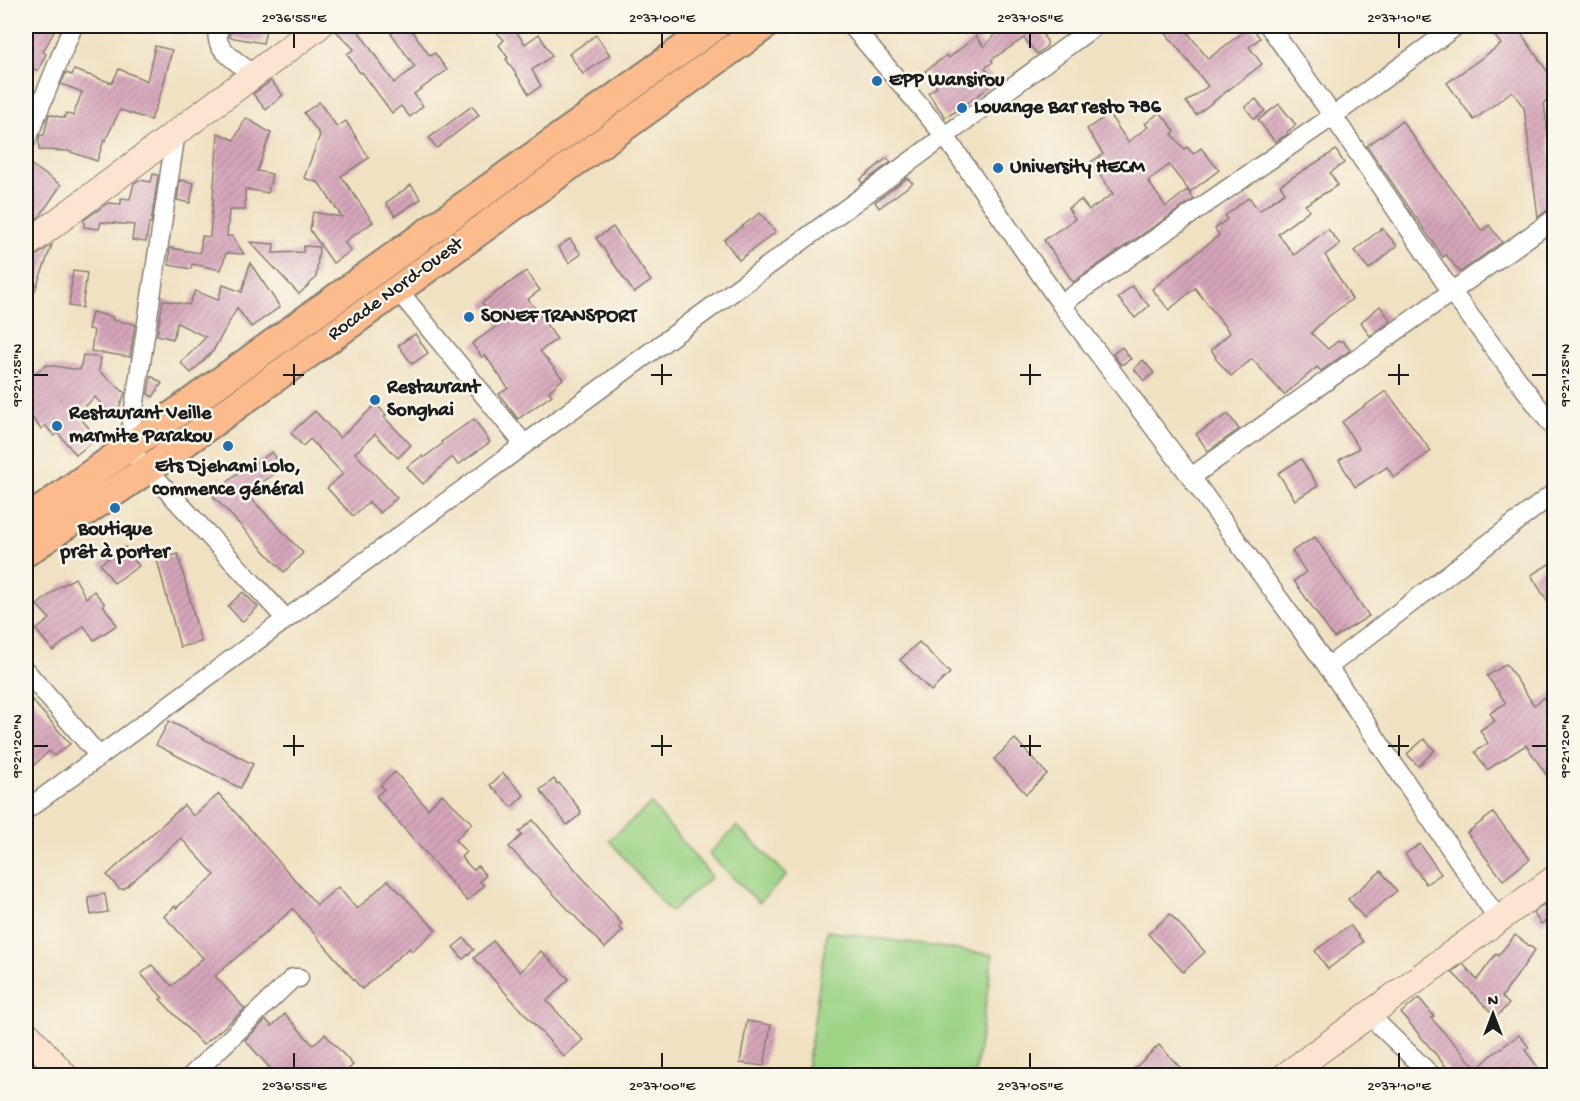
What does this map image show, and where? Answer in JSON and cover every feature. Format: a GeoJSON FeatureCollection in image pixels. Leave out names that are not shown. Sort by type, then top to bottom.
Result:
{"type":"FeatureCollection","features":[{"type":"Feature","properties":{"kind":"main road","name":"Rocade Nord-Ouest"},"geometry":{"type":"LineString","coordinates":[[26,521],[715,26]]}},
{"type":"Feature","properties":{"kind":"main road","name":"Rocade Nord-Ouest"},"geometry":{"type":"LineString","coordinates":[[26,552],[148,469],[764,26]]}},
{"type":"Feature","properties":{"kind":"street"},"geometry":{"type":"LineString","coordinates":[[26,141],[73,26]]}},
{"type":"Feature","properties":{"kind":"street"},"geometry":{"type":"LineString","coordinates":[[220,26],[218,41],[221,48],[253,74]]}},
{"type":"Feature","properties":{"kind":"street"},"geometry":{"type":"LineString","coordinates":[[26,245],[319,26]]}},
{"type":"Feature","properties":{"kind":"street"},"geometry":{"type":"LineString","coordinates":[[852,26],[945,136],[1062,304],[1328,667],[1498,919]]}},
{"type":"Feature","properties":{"kind":"street"},"geometry":{"type":"LineString","coordinates":[[26,810],[1095,26]]}},
{"type":"Feature","properties":{"kind":"street"},"geometry":{"type":"LineString","coordinates":[[1269,26],[1333,116],[1451,291],[1554,428]]}},
{"type":"Feature","properties":{"kind":"street"},"geometry":{"type":"LineString","coordinates":[[1062,304],[1333,116],[1456,26]]}},
{"type":"Feature","properties":{"kind":"street"},"geometry":{"type":"LineString","coordinates":[[176,132],[128,448],[286,619]]}},
{"type":"Feature","properties":{"kind":"street"},"geometry":{"type":"LineString","coordinates":[[1191,477],[1554,219]]}},
{"type":"Feature","properties":{"kind":"street"},"geometry":{"type":"LineString","coordinates":[[397,289],[524,444]]}},
{"type":"Feature","properties":{"kind":"street"},"geometry":{"type":"LineString","coordinates":[[1328,667],[1554,493]]}},
{"type":"Feature","properties":{"kind":"street"},"geometry":{"type":"LineString","coordinates":[[26,671],[99,756]]}},
{"type":"Feature","properties":{"kind":"street"},"geometry":{"type":"LineString","coordinates":[[1285,1076],[1554,879]]}},
{"type":"Feature","properties":{"kind":"street"},"geometry":{"type":"LineString","coordinates":[[191,1076],[293,978],[299,978]]}},
{"type":"Feature","properties":{"kind":"street"},"geometry":{"type":"LineString","coordinates":[[1368,1014],[1431,1076]]}},
{"type":"Feature","properties":{"kind":"street"},"geometry":{"type":"LineString","coordinates":[[26,1033],[65,1076]]}},
{"type":"Feature","properties":{"kind":"green space"},"geometry":{"type":"Polygon","coordinates":[[[651,804],[712,877],[670,912],[609,840],[651,804]]]}},
{"type":"Feature","properties":{"kind":"green space"},"geometry":{"type":"Polygon","coordinates":[[[737,826],[787,875],[759,903],[709,854],[737,826]]]}},
{"type":"Feature","properties":{"kind":"green space"},"geometry":{"type":"Polygon","coordinates":[[[827,931],[993,955],[975,1075],[806,1075],[827,931]]]}},
{"type":"Feature","properties":{"kind":"building"},"geometry":{"type":"Polygon","coordinates":[[[29,26],[57,26],[43,52],[46,54],[38,71],[26,65],[26,32],[29,26]]]}},
{"type":"Feature","properties":{"kind":"building"},"geometry":{"type":"Polygon","coordinates":[[[231,26],[267,26],[263,43],[229,37],[231,26]]]}},
{"type":"Feature","properties":{"kind":"building"},"geometry":{"type":"Polygon","coordinates":[[[334,26],[355,26],[394,83],[415,67],[386,26],[409,26],[430,56],[435,53],[447,70],[414,94],[423,106],[410,117],[401,106],[392,113],[347,54],[354,49],[333,28],[334,26]]]}},
{"type":"Feature","properties":{"kind":"building"},"geometry":{"type":"Polygon","coordinates":[[[491,26],[512,26],[525,44],[539,34],[552,56],[532,70],[541,86],[529,94],[499,45],[504,40],[491,26]]]}},
{"type":"Feature","properties":{"kind":"building"},"geometry":{"type":"Polygon","coordinates":[[[1002,26],[1056,26],[1043,36],[1047,41],[1047,46],[1037,54],[1024,38],[991,60],[993,62],[985,68],[996,82],[945,117],[928,93],[937,87],[925,71],[947,55],[949,58],[976,36],[984,47],[1002,26]]]}},
{"type":"Feature","properties":{"kind":"building"},"geometry":{"type":"Polygon","coordinates":[[[1160,26],[1198,26],[1188,33],[1208,59],[1251,26],[1260,38],[1249,47],[1262,64],[1196,115],[1186,102],[1208,86],[1160,26]]]}},
{"type":"Feature","properties":{"kind":"building"},"geometry":{"type":"Polygon","coordinates":[[[1487,26],[1516,26],[1554,81],[1554,95],[1544,102],[1554,186],[1554,208],[1538,217],[1524,108],[1512,91],[1474,120],[1447,83],[1501,44],[1487,26]]]}},
{"type":"Feature","properties":{"kind":"building"},"geometry":{"type":"Polygon","coordinates":[[[596,35],[610,55],[583,74],[569,54],[596,35]]]}},
{"type":"Feature","properties":{"kind":"building"},"geometry":{"type":"Polygon","coordinates":[[[155,46],[172,50],[163,87],[151,120],[120,110],[104,140],[97,161],[68,151],[39,150],[39,138],[44,135],[49,114],[64,118],[66,113],[73,116],[82,92],[61,84],[66,73],[72,75],[74,70],[112,83],[119,69],[147,81],[155,46]]]}},
{"type":"Feature","properties":{"kind":"building"},"geometry":{"type":"Polygon","coordinates":[[[271,81],[283,95],[266,110],[253,94],[271,81]]]}},
{"type":"Feature","properties":{"kind":"building"},"geometry":{"type":"Polygon","coordinates":[[[1256,99],[1265,111],[1254,119],[1245,107],[1256,99]]]}},
{"type":"Feature","properties":{"kind":"building"},"geometry":{"type":"Polygon","coordinates":[[[319,102],[337,127],[346,121],[369,158],[341,176],[373,222],[344,242],[351,251],[333,263],[310,230],[313,212],[342,217],[319,183],[304,178],[320,135],[304,113],[319,102]]]}},
{"type":"Feature","properties":{"kind":"building"},"geometry":{"type":"Polygon","coordinates":[[[1279,104],[1296,125],[1287,132],[1288,134],[1275,142],[1258,120],[1279,104]]]}},
{"type":"Feature","properties":{"kind":"building"},"geometry":{"type":"Polygon","coordinates":[[[472,106],[479,115],[437,148],[429,138],[472,106]]]}},
{"type":"Feature","properties":{"kind":"building"},"geometry":{"type":"Polygon","coordinates":[[[1160,112],[1175,131],[1172,134],[1184,149],[1187,147],[1193,154],[1201,148],[1219,170],[1190,192],[1169,165],[1148,181],[1166,207],[1187,190],[1194,199],[1073,282],[1044,240],[1075,219],[1068,208],[1081,200],[1089,210],[1113,194],[1091,162],[1103,154],[1087,129],[1109,114],[1128,142],[1148,127],[1145,124],[1160,112]]]}},
{"type":"Feature","properties":{"kind":"building"},"geometry":{"type":"Polygon","coordinates":[[[246,118],[271,133],[257,171],[272,174],[268,193],[245,189],[245,210],[229,210],[227,236],[232,236],[244,254],[226,253],[221,270],[192,264],[191,269],[169,265],[170,248],[200,253],[202,236],[210,237],[218,133],[234,140],[246,118]]]}},
{"type":"Feature","properties":{"kind":"building"},"geometry":{"type":"Polygon","coordinates":[[[1402,121],[1482,231],[1489,225],[1502,242],[1460,272],[1446,255],[1443,257],[1367,146],[1402,121]]]}},
{"type":"Feature","properties":{"kind":"building"},"geometry":{"type":"Polygon","coordinates":[[[1336,150],[1344,163],[1330,173],[1338,185],[1305,205],[1309,210],[1278,234],[1294,255],[1328,229],[1340,244],[1325,255],[1352,299],[1311,333],[1328,349],[1338,341],[1343,341],[1350,350],[1321,371],[1317,367],[1284,395],[1252,359],[1231,376],[1215,358],[1211,350],[1230,333],[1195,288],[1169,310],[1152,289],[1219,235],[1215,229],[1227,219],[1225,216],[1249,197],[1259,211],[1285,192],[1280,185],[1336,150]]]}},
{"type":"Feature","properties":{"kind":"building"},"geometry":{"type":"Polygon","coordinates":[[[887,158],[891,162],[862,183],[860,180],[887,158]]]}},
{"type":"Feature","properties":{"kind":"building"},"geometry":{"type":"Polygon","coordinates":[[[30,164],[61,185],[37,218],[26,210],[26,174],[30,164]]]}},
{"type":"Feature","properties":{"kind":"building"},"geometry":{"type":"Polygon","coordinates":[[[153,174],[158,175],[146,242],[132,240],[134,225],[101,222],[99,229],[84,227],[84,220],[108,203],[121,204],[121,198],[130,199],[134,183],[139,180],[151,182],[153,174]]]}},
{"type":"Feature","properties":{"kind":"building"},"geometry":{"type":"Polygon","coordinates":[[[907,178],[913,183],[879,208],[875,202],[907,178]]]}},
{"type":"Feature","properties":{"kind":"building"},"geometry":{"type":"Polygon","coordinates":[[[180,180],[194,183],[190,203],[177,200],[180,180]]]}},
{"type":"Feature","properties":{"kind":"building"},"geometry":{"type":"Polygon","coordinates":[[[411,185],[421,199],[395,216],[386,203],[411,185]]]}},
{"type":"Feature","properties":{"kind":"building"},"geometry":{"type":"Polygon","coordinates":[[[760,213],[776,232],[739,260],[724,240],[760,213]]]}},
{"type":"Feature","properties":{"kind":"building"},"geometry":{"type":"Polygon","coordinates":[[[613,227],[651,281],[634,293],[596,238],[613,227]]]}},
{"type":"Feature","properties":{"kind":"building"},"geometry":{"type":"Polygon","coordinates":[[[1382,228],[1397,246],[1369,269],[1354,251],[1382,228]]]}},
{"type":"Feature","properties":{"kind":"building"},"geometry":{"type":"Polygon","coordinates":[[[570,239],[581,254],[569,263],[558,247],[570,239]]]}},
{"type":"Feature","properties":{"kind":"building"},"geometry":{"type":"Polygon","coordinates":[[[250,242],[274,244],[273,253],[303,252],[304,246],[319,247],[316,278],[299,294],[250,242]]]}},
{"type":"Feature","properties":{"kind":"building"},"geometry":{"type":"Polygon","coordinates":[[[52,245],[28,309],[26,309],[26,260],[31,263],[33,258],[52,245]]]}},
{"type":"Feature","properties":{"kind":"building"},"geometry":{"type":"Polygon","coordinates":[[[250,263],[280,307],[251,327],[237,308],[213,351],[191,373],[181,363],[206,337],[177,323],[173,339],[157,335],[163,300],[189,305],[195,291],[218,300],[223,285],[242,292],[250,263]]]}},
{"type":"Feature","properties":{"kind":"building"},"geometry":{"type":"Polygon","coordinates":[[[73,271],[87,273],[82,308],[69,306],[73,271]]]}},
{"type":"Feature","properties":{"kind":"building"},"geometry":{"type":"Polygon","coordinates":[[[526,271],[540,290],[528,299],[557,339],[540,351],[563,379],[549,391],[552,395],[518,419],[499,394],[508,388],[485,355],[482,357],[472,344],[498,325],[482,303],[526,271]]]}},
{"type":"Feature","properties":{"kind":"building"},"geometry":{"type":"Polygon","coordinates":[[[1132,286],[1149,306],[1135,318],[1118,298],[1132,286]]]}},
{"type":"Feature","properties":{"kind":"building"},"geometry":{"type":"Polygon","coordinates":[[[1380,306],[1391,321],[1370,336],[1361,322],[1380,306]]]}},
{"type":"Feature","properties":{"kind":"building"},"geometry":{"type":"Polygon","coordinates":[[[92,312],[113,317],[112,320],[135,324],[130,357],[91,351],[94,330],[88,329],[92,312]]]}},
{"type":"Feature","properties":{"kind":"building"},"geometry":{"type":"Polygon","coordinates":[[[415,334],[428,353],[412,364],[398,345],[415,334]]]}},
{"type":"Feature","properties":{"kind":"building"},"geometry":{"type":"Polygon","coordinates":[[[1122,347],[1131,359],[1121,365],[1113,354],[1122,347]]]}},
{"type":"Feature","properties":{"kind":"building"},"geometry":{"type":"Polygon","coordinates":[[[83,355],[101,358],[99,371],[125,393],[115,418],[95,397],[77,414],[97,438],[76,455],[58,433],[54,436],[45,425],[41,429],[26,410],[26,379],[47,365],[80,370],[83,355]]]}},
{"type":"Feature","properties":{"kind":"building"},"geometry":{"type":"Polygon","coordinates":[[[1143,360],[1154,373],[1144,381],[1134,369],[1143,360]]]}},
{"type":"Feature","properties":{"kind":"building"},"geometry":{"type":"Polygon","coordinates":[[[151,376],[162,383],[153,397],[148,394],[151,376]]]}},
{"type":"Feature","properties":{"kind":"building"},"geometry":{"type":"Polygon","coordinates":[[[1386,391],[1431,451],[1394,478],[1387,467],[1355,487],[1339,460],[1359,448],[1342,422],[1386,391]]]}},
{"type":"Feature","properties":{"kind":"building"},"geometry":{"type":"Polygon","coordinates":[[[376,404],[386,415],[384,417],[411,445],[398,458],[375,434],[355,453],[397,498],[380,513],[369,502],[353,516],[327,488],[343,474],[310,439],[303,446],[291,433],[315,411],[340,438],[376,404]]]}},
{"type":"Feature","properties":{"kind":"building"},"geometry":{"type":"Polygon","coordinates":[[[1228,414],[1239,429],[1208,451],[1196,434],[1228,414]]]}},
{"type":"Feature","properties":{"kind":"building"},"geometry":{"type":"Polygon","coordinates":[[[474,419],[490,442],[458,465],[452,457],[423,484],[407,467],[422,456],[423,458],[474,419]]]}},
{"type":"Feature","properties":{"kind":"building"},"geometry":{"type":"Polygon","coordinates":[[[272,452],[283,468],[246,493],[303,553],[284,572],[213,496],[243,468],[245,470],[272,452]]]}},
{"type":"Feature","properties":{"kind":"building"},"geometry":{"type":"Polygon","coordinates":[[[1301,459],[1318,486],[1295,500],[1278,473],[1301,459]]]}},
{"type":"Feature","properties":{"kind":"building"},"geometry":{"type":"Polygon","coordinates":[[[1315,537],[1369,616],[1334,638],[1294,581],[1306,572],[1292,551],[1315,537]]]}},
{"type":"Feature","properties":{"kind":"building"},"geometry":{"type":"Polygon","coordinates":[[[125,547],[139,566],[114,583],[100,564],[125,547]]]}},
{"type":"Feature","properties":{"kind":"building"},"geometry":{"type":"Polygon","coordinates":[[[178,554],[201,642],[180,647],[157,560],[178,554]]]}},
{"type":"Feature","properties":{"kind":"building"},"geometry":{"type":"Polygon","coordinates":[[[1554,561],[1554,612],[1531,575],[1554,561]]]}},
{"type":"Feature","properties":{"kind":"building"},"geometry":{"type":"Polygon","coordinates":[[[75,578],[86,598],[94,591],[105,604],[103,605],[117,625],[94,640],[84,626],[53,651],[36,630],[50,619],[37,605],[59,587],[75,578]]]}},
{"type":"Feature","properties":{"kind":"building"},"geometry":{"type":"Polygon","coordinates":[[[243,592],[258,607],[242,622],[228,606],[243,592]]]}},
{"type":"Feature","properties":{"kind":"building"},"geometry":{"type":"Polygon","coordinates":[[[919,642],[950,673],[931,691],[900,660],[919,642]]]}},
{"type":"Feature","properties":{"kind":"building"},"geometry":{"type":"Polygon","coordinates":[[[1506,664],[1534,705],[1554,691],[1554,743],[1546,748],[1554,761],[1554,786],[1526,745],[1487,770],[1475,752],[1488,743],[1480,730],[1495,721],[1490,713],[1506,703],[1487,676],[1506,664]]]}},
{"type":"Feature","properties":{"kind":"building"},"geometry":{"type":"Polygon","coordinates":[[[26,693],[70,744],[54,756],[49,751],[26,773],[26,693]]]}},
{"type":"Feature","properties":{"kind":"building"},"geometry":{"type":"Polygon","coordinates":[[[169,721],[253,764],[240,788],[156,745],[169,721]]]}},
{"type":"Feature","properties":{"kind":"building"},"geometry":{"type":"Polygon","coordinates":[[[1015,739],[1047,774],[1026,794],[994,759],[1015,739]]]}},
{"type":"Feature","properties":{"kind":"building"},"geometry":{"type":"Polygon","coordinates":[[[1424,739],[1435,750],[1418,766],[1407,754],[1424,739]]]}},
{"type":"Feature","properties":{"kind":"building"},"geometry":{"type":"Polygon","coordinates":[[[395,772],[428,809],[442,794],[472,823],[455,840],[466,852],[461,857],[473,870],[478,866],[486,876],[480,881],[484,886],[467,901],[376,796],[384,789],[380,785],[395,772]]]}},
{"type":"Feature","properties":{"kind":"building"},"geometry":{"type":"Polygon","coordinates":[[[503,773],[524,795],[512,807],[490,785],[503,773]]]}},
{"type":"Feature","properties":{"kind":"building"},"geometry":{"type":"Polygon","coordinates":[[[554,779],[581,811],[581,814],[567,825],[540,790],[554,779]]]}},
{"type":"Feature","properties":{"kind":"building"},"geometry":{"type":"Polygon","coordinates":[[[219,794],[317,905],[338,887],[357,909],[388,880],[436,930],[412,951],[409,948],[362,989],[293,909],[215,976],[245,1009],[203,1045],[160,999],[163,998],[141,974],[152,965],[172,986],[203,958],[164,916],[215,875],[181,838],[124,889],[119,889],[107,875],[184,805],[193,816],[219,794]]]}},
{"type":"Feature","properties":{"kind":"building"},"geometry":{"type":"Polygon","coordinates":[[[1493,813],[1530,859],[1503,880],[1467,833],[1493,813]]]}},
{"type":"Feature","properties":{"kind":"building"},"geometry":{"type":"Polygon","coordinates":[[[533,820],[622,924],[619,927],[623,931],[605,948],[509,847],[522,835],[519,832],[533,820]]]}},
{"type":"Feature","properties":{"kind":"building"},"geometry":{"type":"Polygon","coordinates":[[[1420,844],[1441,874],[1426,884],[1405,854],[1420,844]]]}},
{"type":"Feature","properties":{"kind":"building"},"geometry":{"type":"Polygon","coordinates":[[[1381,871],[1397,891],[1364,918],[1348,899],[1381,871]]]}},
{"type":"Feature","properties":{"kind":"building"},"geometry":{"type":"Polygon","coordinates":[[[105,894],[108,912],[91,915],[88,897],[105,894]]]}},
{"type":"Feature","properties":{"kind":"building"},"geometry":{"type":"Polygon","coordinates":[[[1554,897],[1554,915],[1541,924],[1533,913],[1554,897]]]}},
{"type":"Feature","properties":{"kind":"building"},"geometry":{"type":"Polygon","coordinates":[[[1170,914],[1205,952],[1183,972],[1148,934],[1170,914]]]}},
{"type":"Feature","properties":{"kind":"building"},"geometry":{"type":"Polygon","coordinates":[[[1350,925],[1363,942],[1328,969],[1315,951],[1350,925]]]}},
{"type":"Feature","properties":{"kind":"building"},"geometry":{"type":"Polygon","coordinates":[[[1515,935],[1535,950],[1502,997],[1509,1004],[1496,1017],[1452,972],[1463,964],[1477,980],[1496,954],[1498,956],[1515,935]]]}},
{"type":"Feature","properties":{"kind":"building"},"geometry":{"type":"Polygon","coordinates":[[[464,938],[474,950],[463,959],[453,947],[464,938]]]}},
{"type":"Feature","properties":{"kind":"building"},"geometry":{"type":"Polygon","coordinates":[[[493,941],[520,972],[541,951],[569,979],[547,1001],[583,1040],[564,1057],[474,958],[493,941]]]}},
{"type":"Feature","properties":{"kind":"building"},"geometry":{"type":"Polygon","coordinates":[[[1419,998],[1434,1016],[1431,1018],[1477,1069],[1519,1035],[1529,1047],[1525,1050],[1540,1070],[1532,1076],[1454,1076],[1401,1013],[1419,998]]]}},
{"type":"Feature","properties":{"kind":"building"},"geometry":{"type":"Polygon","coordinates":[[[285,1014],[313,1045],[325,1034],[353,1065],[341,1076],[277,1076],[245,1040],[266,1020],[272,1026],[285,1014]]]}},
{"type":"Feature","properties":{"kind":"building"},"geometry":{"type":"Polygon","coordinates":[[[747,1021],[771,1025],[764,1066],[740,1063],[747,1021]]]}},
{"type":"Feature","properties":{"kind":"building"},"geometry":{"type":"Polygon","coordinates":[[[1159,1045],[1188,1076],[1141,1076],[1134,1069],[1159,1045]]]}},
{"type":"Feature","properties":{"kind":"place","name":"EPP Wansirou"},"geometry":{"type":"Point","coordinates":[877,81]}},
{"type":"Feature","properties":{"kind":"place","name":"Louange Bar resto 786"},"geometry":{"type":"Point","coordinates":[962,108]}},
{"type":"Feature","properties":{"kind":"place","name":"University HECM"},"geometry":{"type":"Point","coordinates":[998,168]}},
{"type":"Feature","properties":{"kind":"place","name":"SONEF TRANSPORT"},"geometry":{"type":"Point","coordinates":[469,317]}},
{"type":"Feature","properties":{"kind":"place","name":"Restaurant Songhai"},"geometry":{"type":"Point","coordinates":[375,400]}},
{"type":"Feature","properties":{"kind":"place","name":"Restaurant Veille marmite Parakou"},"geometry":{"type":"Point","coordinates":[57,426]}},
{"type":"Feature","properties":{"kind":"place","name":"Ets Djehami Lolo, commence général"},"geometry":{"type":"Point","coordinates":[228,446]}},
{"type":"Feature","properties":{"kind":"place","name":"Boutique prêt à porter"},"geometry":{"type":"Point","coordinates":[115,508]}}]}
